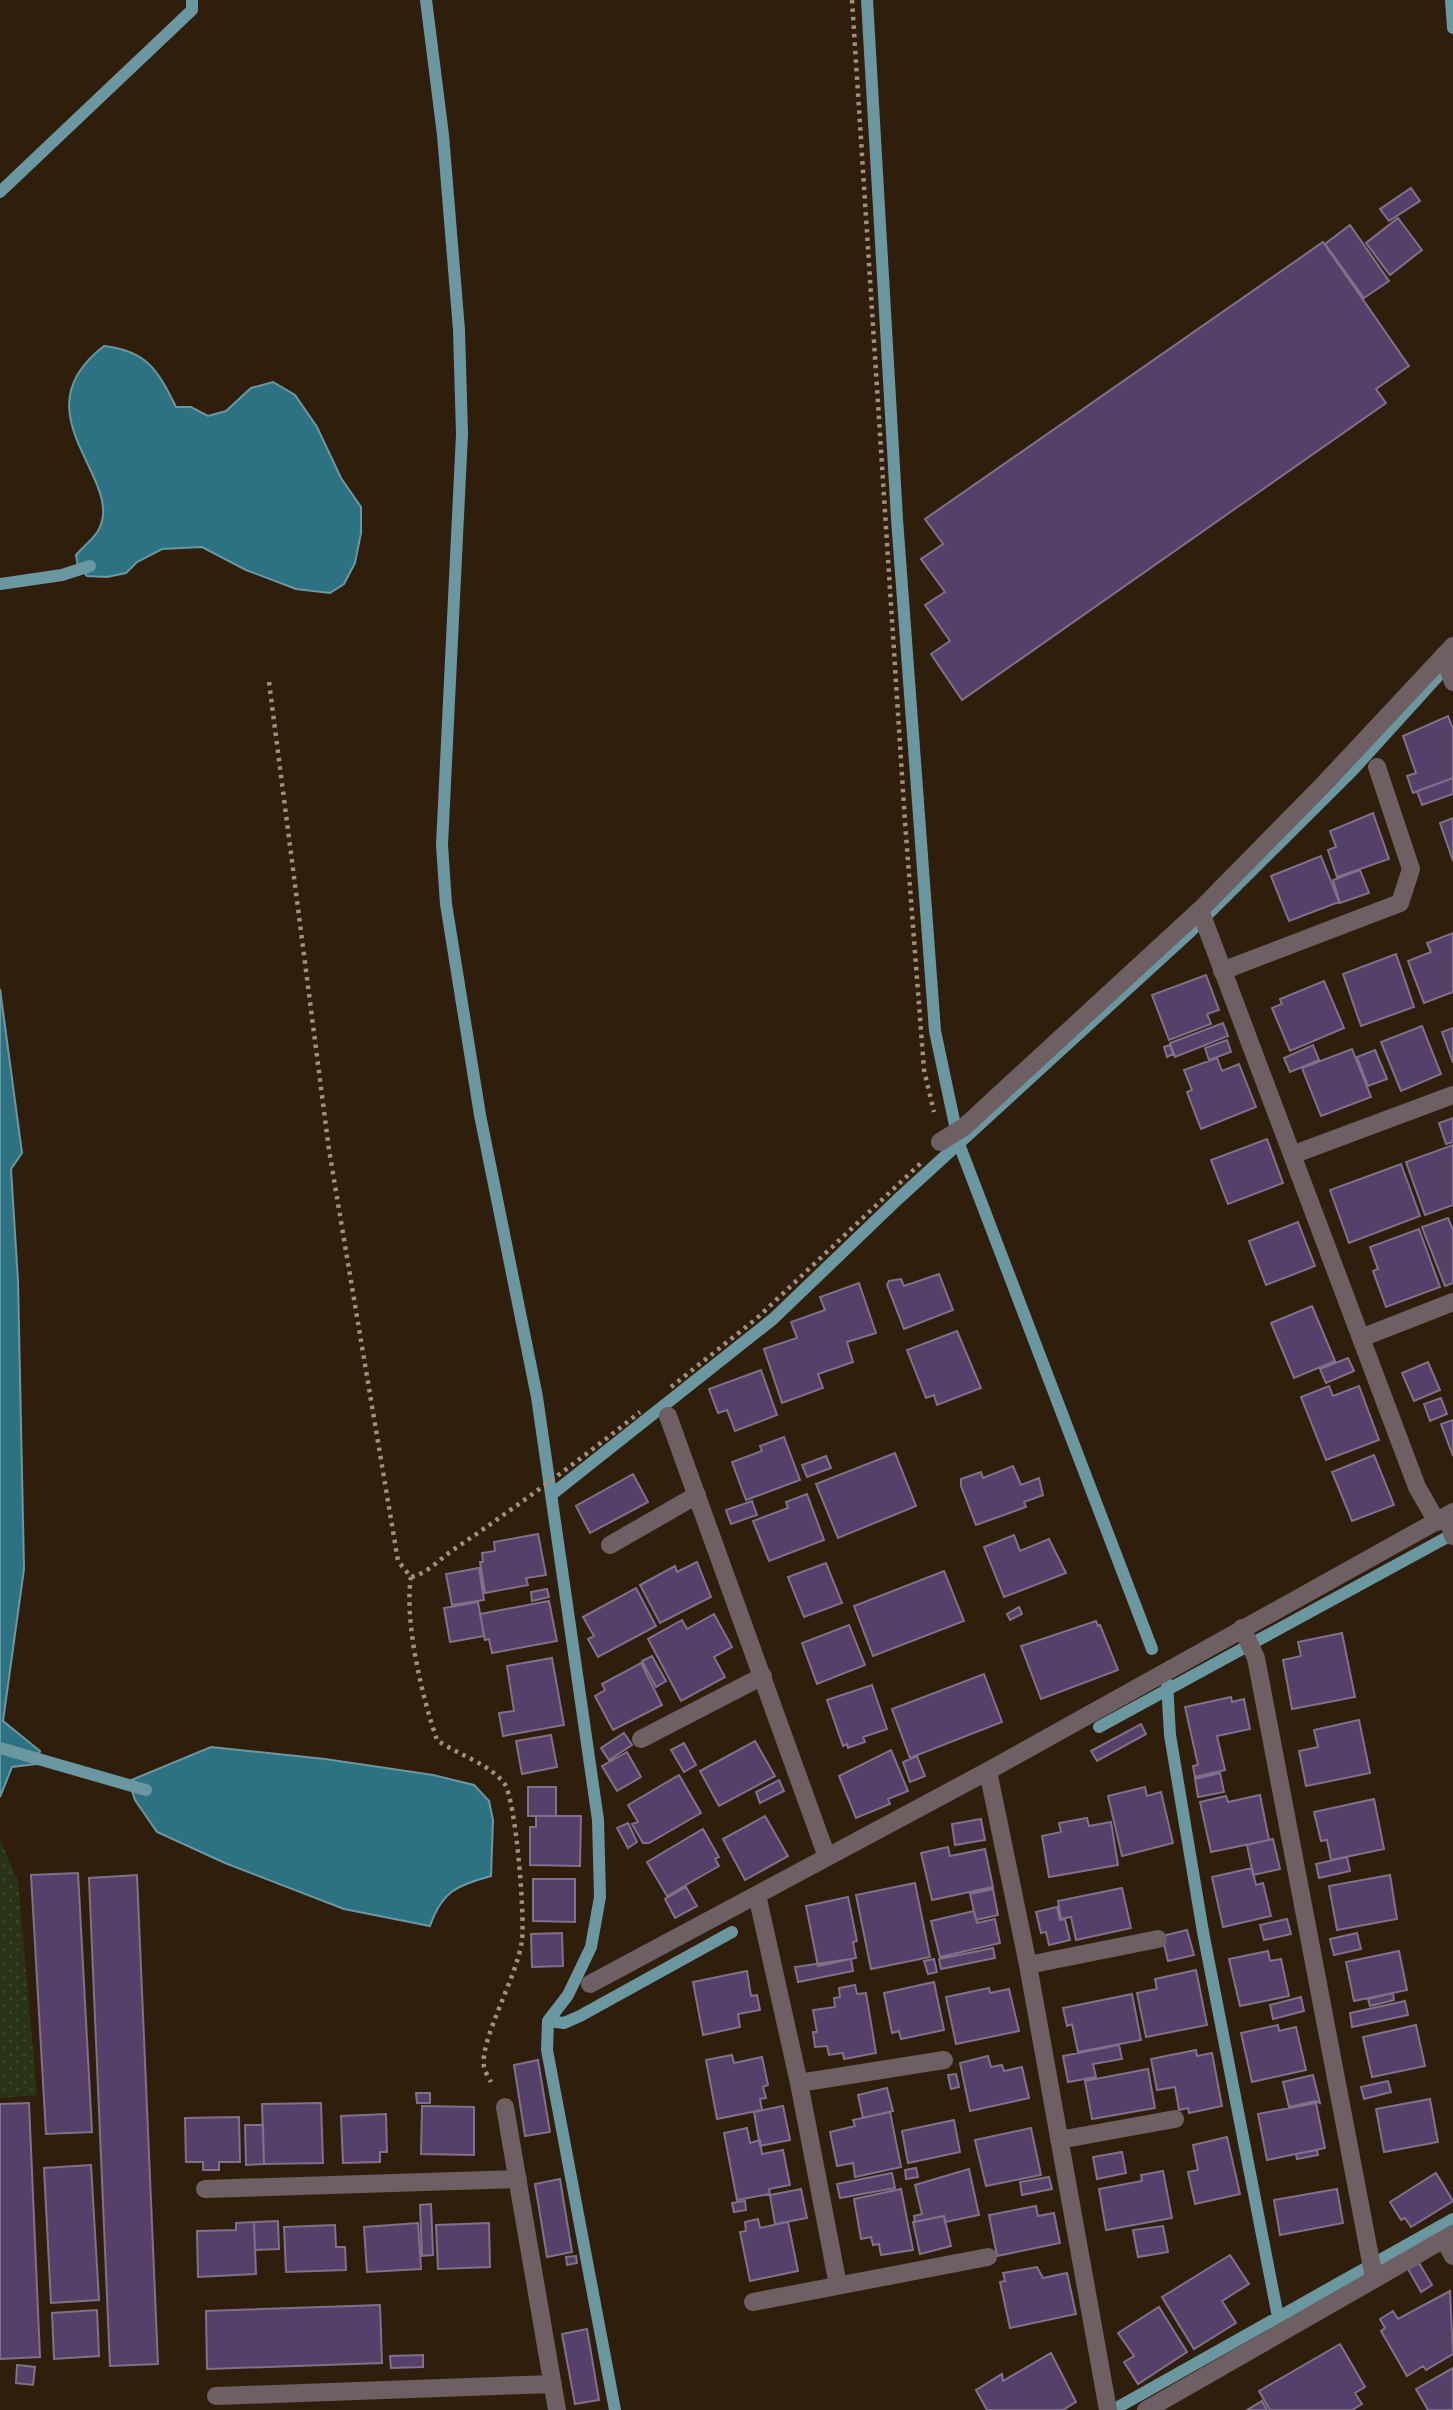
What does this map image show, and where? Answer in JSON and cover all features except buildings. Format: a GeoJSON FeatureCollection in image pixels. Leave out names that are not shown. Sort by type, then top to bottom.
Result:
{"type":"FeatureCollection","features":[{"type":"Feature","properties":{"kind":"street"},"geometry":{"type":"LineString","coordinates":[[951,1135],[1202,916],[1323,785],[1449,664]]}},
{"type":"Feature","properties":{"kind":"street"},"geometry":{"type":"LineString","coordinates":[[1222,971],[1400,903],[1411,869],[1377,767]]}},
{"type":"Feature","properties":{"kind":"street"},"geometry":{"type":"LineString","coordinates":[[590,1984],[988,1771],[1248,1641],[1448,1523],[1417,1487],[1202,916]]}},
{"type":"Feature","properties":{"kind":"street"},"geometry":{"type":"LineString","coordinates":[[1292,1155],[1453,1095]]}},
{"type":"Feature","properties":{"kind":"street"},"geometry":{"type":"LineString","coordinates":[[1361,1338],[1453,1302]]}},
{"type":"Feature","properties":{"kind":"street"},"geometry":{"type":"LineString","coordinates":[[668,1416],[827,1857]]}},
{"type":"Feature","properties":{"kind":"street"},"geometry":{"type":"LineString","coordinates":[[610,1545],[697,1495]]}},
{"type":"Feature","properties":{"kind":"street"},"geometry":{"type":"LineString","coordinates":[[1248,1641],[1372,2269]]}},
{"type":"Feature","properties":{"kind":"street"},"geometry":{"type":"LineString","coordinates":[[641,1739],[762,1676]]}},
{"type":"Feature","properties":{"kind":"street"},"geometry":{"type":"LineString","coordinates":[[988,1771],[1027,1965],[1108,2409]]}},
{"type":"Feature","properties":{"kind":"street"},"geometry":{"type":"LineString","coordinates":[[757,1895],[799,2084],[838,2285]]}},
{"type":"Feature","properties":{"kind":"street"},"geometry":{"type":"LineString","coordinates":[[1027,1965],[1158,1939]]}},
{"type":"Feature","properties":{"kind":"street"},"geometry":{"type":"LineString","coordinates":[[799,2084],[944,2060]]}},
{"type":"Feature","properties":{"kind":"street"},"geometry":{"type":"LineString","coordinates":[[505,2107],[557,2410]]}},
{"type":"Feature","properties":{"kind":"street"},"geometry":{"type":"LineString","coordinates":[[1059,2140],[1175,2119]]}},
{"type":"Feature","properties":{"kind":"street"},"geometry":{"type":"LineString","coordinates":[[205,2189],[518,2179]]}},
{"type":"Feature","properties":{"kind":"street"},"geometry":{"type":"LineString","coordinates":[[1146,2410],[1372,2269],[1448,2236],[1453,2256]]}},
{"type":"Feature","properties":{"kind":"street"},"geometry":{"type":"LineString","coordinates":[[753,2302],[988,2257]]}},
{"type":"Feature","properties":{"kind":"street"},"geometry":{"type":"LineString","coordinates":[[216,2396],[553,2384]]}},
{"type":"Feature","properties":{"kind":"path"},"geometry":{"type":"LineString","coordinates":[[663,1394],[756,1320],[951,1135],[924,1070],[907,850],[852,0]]}},
{"type":"Feature","properties":{"kind":"path"},"geometry":{"type":"LineString","coordinates":[[269,681],[329,1150],[398,1561],[411,1577],[407,1601],[429,1716],[437,1740],[495,1773],[507,1786],[514,1808],[523,1939],[512,1982],[488,2038],[484,2068],[505,2107]]}},
{"type":"Feature","properties":{"kind":"path"},"geometry":{"type":"LineString","coordinates":[[411,1577],[423,1575],[449,1552],[559,1477],[642,1411]]}},
{"type":"Feature","properties":{"kind":"green space"},"geometry":{"type":"Polygon","coordinates":[[[0,1839],[18,1882],[37,2095],[0,2098],[0,1839]]]}},
{"type":"Feature","properties":{"kind":"water"},"geometry":{"type":"Polygon","coordinates":[[[104,346],[141,358],[157,373],[176,407],[191,407],[208,416],[226,411],[251,388],[273,382],[295,395],[317,427],[341,478],[361,507],[361,533],[355,563],[344,584],[330,593],[296,589],[246,570],[202,547],[162,549],[137,562],[126,573],[107,577],[87,576],[78,566],[76,555],[98,531],[103,511],[99,490],[71,421],[70,396],[79,371],[104,346]]]}},
{"type":"Feature","properties":{"kind":"water"},"geometry":{"type":"Polygon","coordinates":[[[0,989],[22,1153],[11,1169],[18,1281],[24,1569],[3,1721],[40,1751],[36,1764],[12,1767],[0,1797],[0,989]]]}},
{"type":"Feature","properties":{"kind":"water"},"geometry":{"type":"Polygon","coordinates":[[[211,1747],[325,1759],[433,1775],[474,1785],[489,1801],[493,1820],[491,1876],[453,1891],[440,1905],[430,1926],[344,1909],[225,1863],[157,1832],[135,1800],[129,1781],[211,1747]]]}},
{"type":"Feature","properties":{"kind":"waterway"},"geometry":{"type":"LineString","coordinates":[[0,192],[192,10],[192,0]]}},
{"type":"Feature","properties":{"kind":"waterway"},"geometry":{"type":"LineString","coordinates":[[426,0],[443,135],[459,330],[462,434],[442,845],[446,904],[480,1115],[537,1397],[598,1820],[600,1897],[591,1947],[568,1995],[548,2021],[547,2050],[615,2410]]}},
{"type":"Feature","properties":{"kind":"waterway"},"geometry":{"type":"LineString","coordinates":[[867,0],[897,519],[935,1031],[959,1144],[1152,1649]]}},
{"type":"Feature","properties":{"kind":"waterway"},"geometry":{"type":"LineString","coordinates":[[1451,0],[1453,28]]}},
{"type":"Feature","properties":{"kind":"waterway"},"geometry":{"type":"LineString","coordinates":[[0,584],[62,575],[90,566]]}},
{"type":"Feature","properties":{"kind":"waterway"},"geometry":{"type":"LineString","coordinates":[[551,1495],[773,1319],[897,1200],[1190,932],[1352,771],[1450,663]]}},
{"type":"Feature","properties":{"kind":"waterway"},"geometry":{"type":"LineString","coordinates":[[1099,1727],[1453,1534]]}},
{"type":"Feature","properties":{"kind":"waterway"},"geometry":{"type":"LineString","coordinates":[[1167,1683],[1170,1735],[1203,1932],[1278,2317]]}},
{"type":"Feature","properties":{"kind":"waterway"},"geometry":{"type":"LineString","coordinates":[[0,1748],[146,1790]]}},
{"type":"Feature","properties":{"kind":"waterway"},"geometry":{"type":"LineString","coordinates":[[548,2021],[564,2023],[580,2016],[732,1932]]}},
{"type":"Feature","properties":{"kind":"waterway"},"geometry":{"type":"LineString","coordinates":[[1113,2410],[1453,2219]]}}]}
